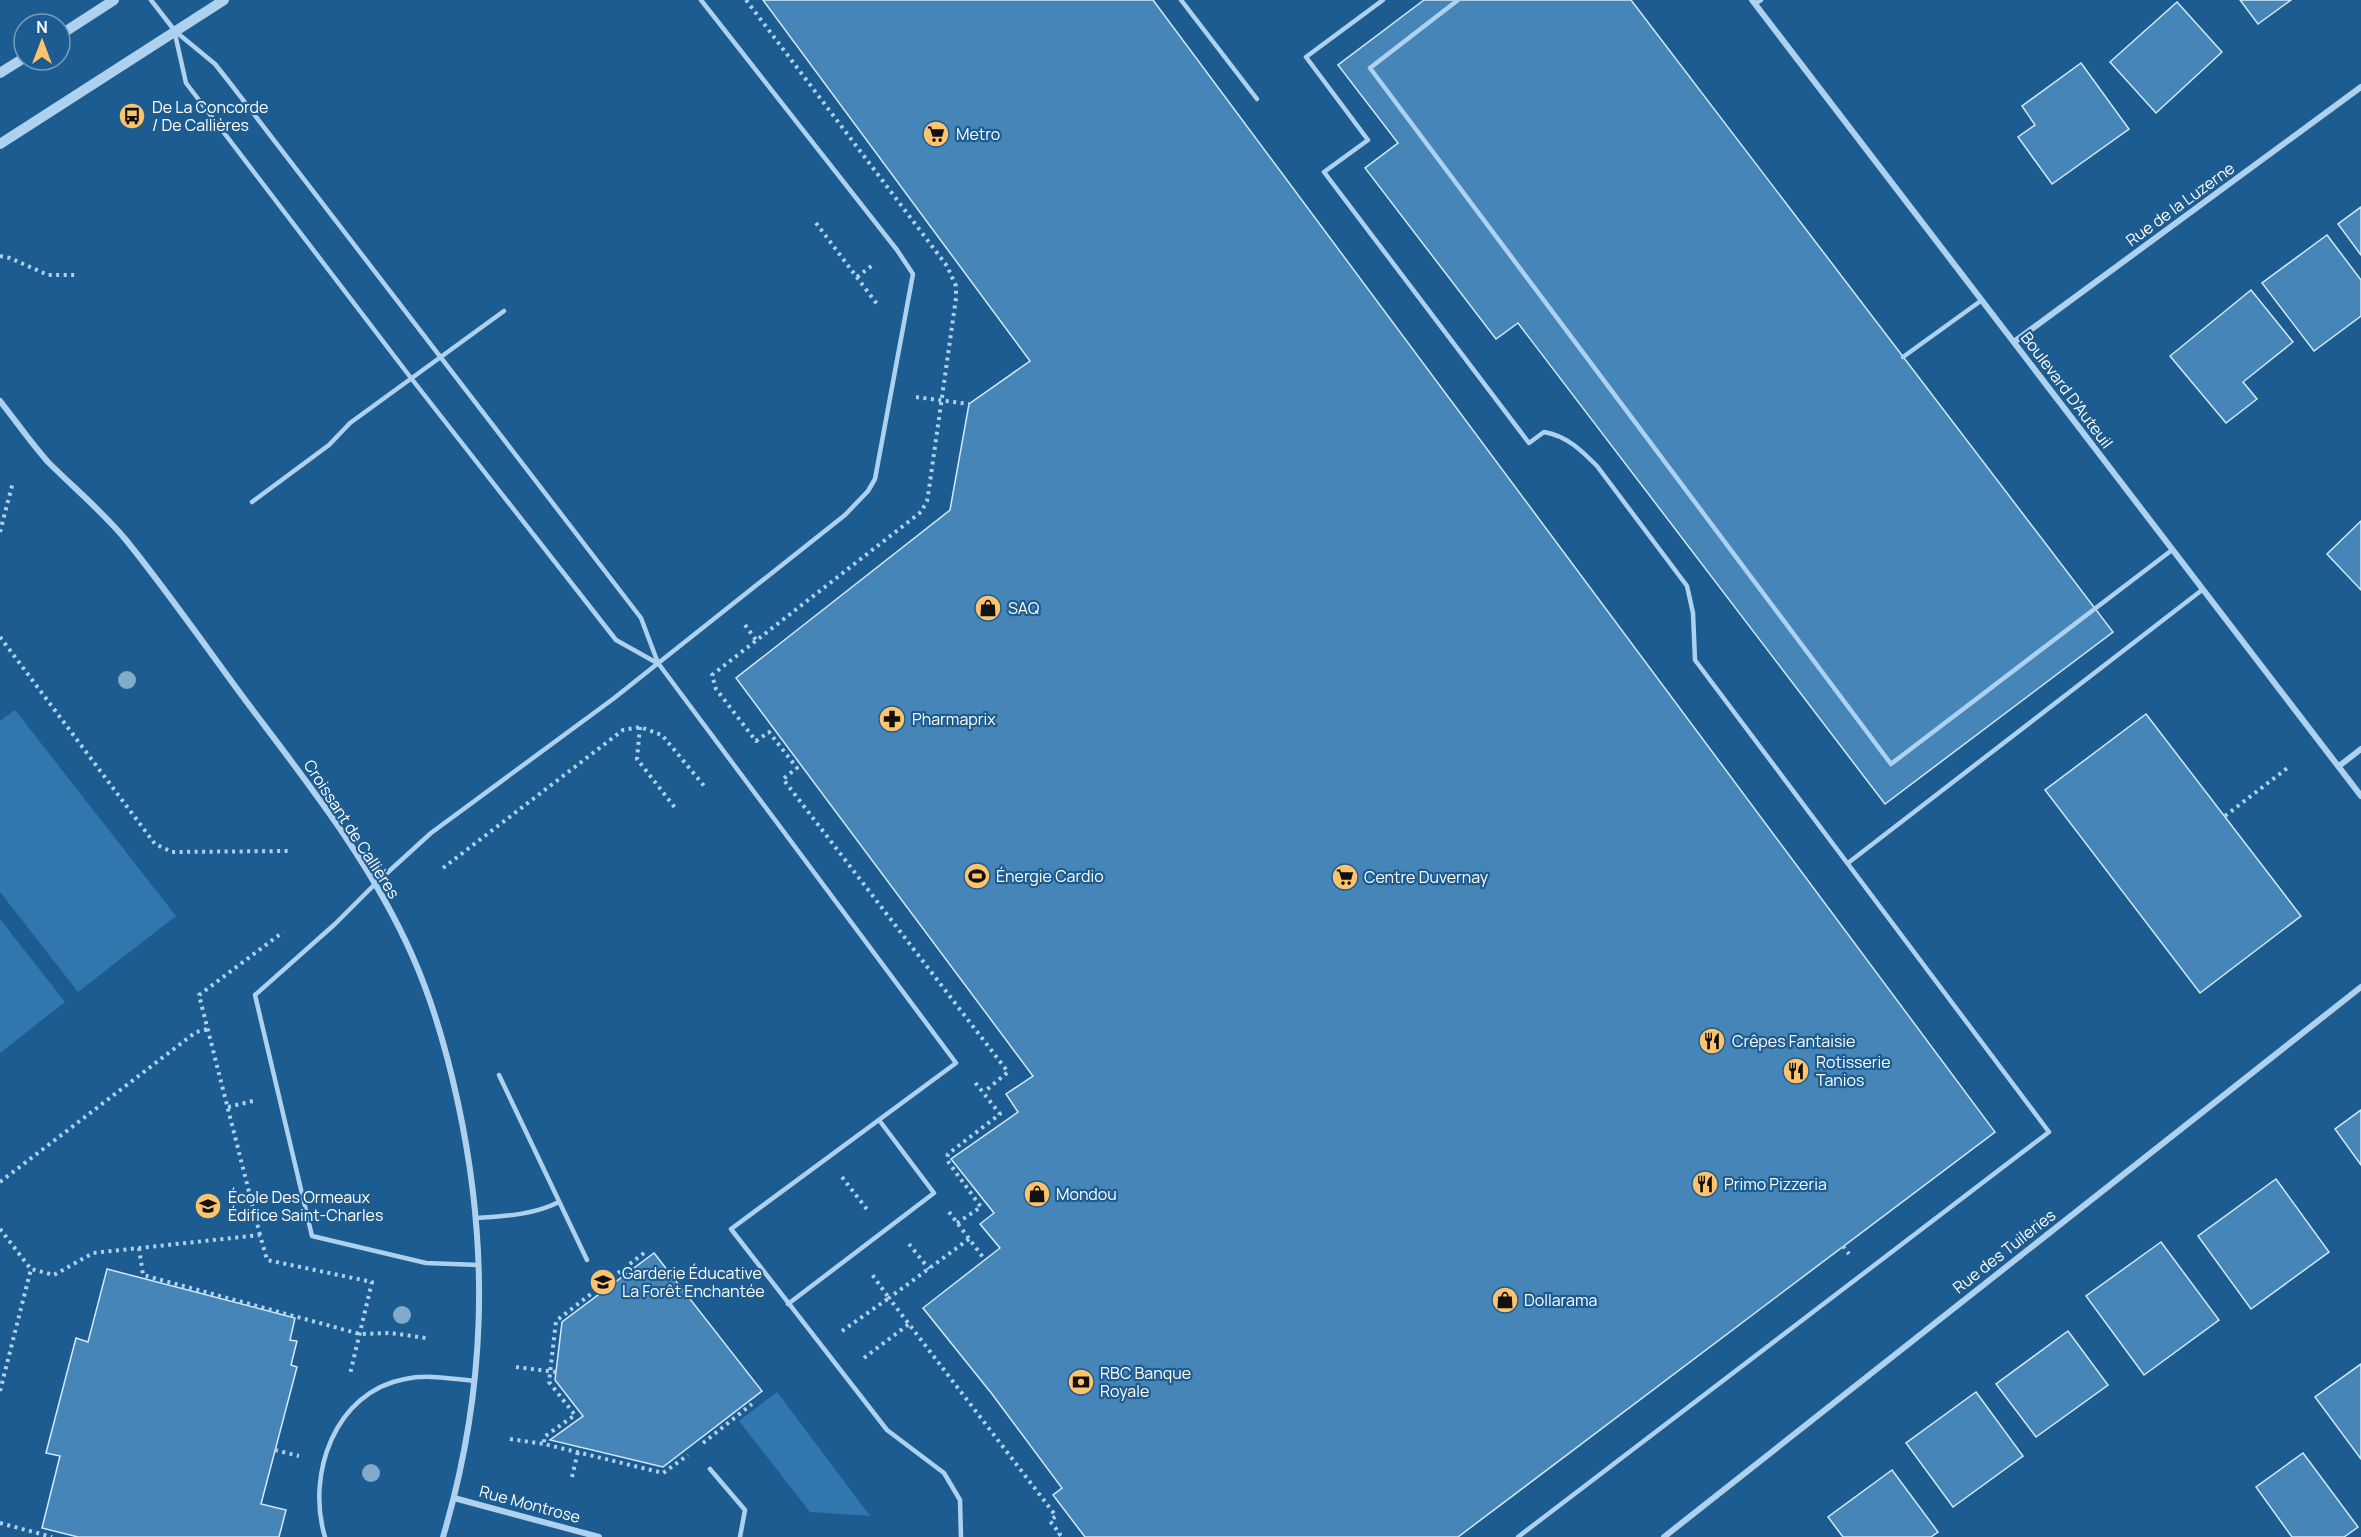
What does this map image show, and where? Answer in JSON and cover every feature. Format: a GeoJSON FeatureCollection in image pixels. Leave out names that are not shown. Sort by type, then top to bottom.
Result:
{"type":"FeatureCollection","features":[{"type":"Feature","properties":{"kind":"street"},"geometry":{"type":"LineString","coordinates":[[72,27],[114,0]]}},
{"type":"Feature","properties":{"kind":"street"},"geometry":{"type":"LineString","coordinates":[[0,144],[224,0]]}},
{"type":"Feature","properties":{"kind":"street","name":"Boulevard D'Auteuil"},"geometry":{"type":"LineString","coordinates":[[1756,1],[2361,796]]}},
{"type":"Feature","properties":{"kind":"street","name":"Rue de la Luzerne"},"geometry":{"type":"LineString","coordinates":[[2014,342],[2361,87]]}},
{"type":"Feature","properties":{"kind":"street","name":"Croissant de Callières"},"geometry":{"type":"LineString","coordinates":[[0,401],[46,459],[124,538],[315,795],[375,884],[412,953],[442,1034],[465,1134],[477,1218],[479,1310],[471,1419],[454,1498],[442,1537]]}},
{"type":"Feature","properties":{"kind":"street"},"geometry":{"type":"LineString","coordinates":[[2339,766],[2361,749]]}},
{"type":"Feature","properties":{"kind":"street","name":"Rue des Tuileries"},"geometry":{"type":"LineString","coordinates":[[1664,1537],[2361,987]]}},
{"type":"Feature","properties":{"kind":"street","name":"Rue Montrose"},"geometry":{"type":"LineString","coordinates":[[454,1498],[599,1537]]}},
{"type":"Feature","properties":{"kind":"lane"},"geometry":{"type":"LineString","coordinates":[[151,0],[175,31],[215,64],[225,76],[641,618],[658,663],[956,1063],[731,1229],[887,1430],[944,1473],[954,1486],[960,1500],[961,1537]]}},
{"type":"Feature","properties":{"kind":"lane"},"geometry":{"type":"LineString","coordinates":[[479,1265],[426,1263],[312,1236],[255,994],[335,924],[430,833],[597,712],[845,515],[868,491],[875,479],[913,274],[700,0]]}},
{"type":"Feature","properties":{"kind":"lane"},"geometry":{"type":"LineString","coordinates":[[1181,0],[1257,99]]}},
{"type":"Feature","properties":{"kind":"lane"},"geometry":{"type":"LineString","coordinates":[[1383,0],[1306,57],[1368,140],[1324,172],[1529,444],[1544,432],[1556,435],[1583,451],[1597,466],[1687,586],[1693,613],[1695,660],[2049,1132],[1518,1537]]}},
{"type":"Feature","properties":{"kind":"lane"},"geometry":{"type":"LineString","coordinates":[[1458,0],[1370,68],[1891,764],[2172,550]]}},
{"type":"Feature","properties":{"kind":"lane"},"geometry":{"type":"LineString","coordinates":[[175,31],[186,83],[411,378],[616,640],[658,663]]}},
{"type":"Feature","properties":{"kind":"lane"},"geometry":{"type":"LineString","coordinates":[[1903,357],[1982,300]]}},
{"type":"Feature","properties":{"kind":"lane"},"geometry":{"type":"LineString","coordinates":[[252,502],[328,445],[350,423],[504,311]]}},
{"type":"Feature","properties":{"kind":"lane"},"geometry":{"type":"LineString","coordinates":[[1848,863],[2202,590]]}},
{"type":"Feature","properties":{"kind":"lane"},"geometry":{"type":"LineString","coordinates":[[499,1075],[587,1260]]}},
{"type":"Feature","properties":{"kind":"lane"},"geometry":{"type":"LineString","coordinates":[[789,1304],[934,1193],[879,1120]]}},
{"type":"Feature","properties":{"kind":"lane"},"geometry":{"type":"LineString","coordinates":[[477,1218],[519,1215],[547,1208],[559,1202]]}},
{"type":"Feature","properties":{"kind":"lane"},"geometry":{"type":"LineString","coordinates":[[325,1537],[319,1503],[320,1480],[335,1431],[349,1412],[377,1388],[405,1379],[422,1376],[475,1381]]}},
{"type":"Feature","properties":{"kind":"lane"},"geometry":{"type":"LineString","coordinates":[[710,1469],[745,1510],[740,1537]]}},
{"type":"Feature","properties":{"kind":"path"},"geometry":{"type":"LineString","coordinates":[[747,0],[952,276],[956,285],[956,298],[927,501],[921,512],[712,675],[716,689],[756,741],[769,732],[797,768],[783,779],[1008,1072],[984,1092]]}},
{"type":"Feature","properties":{"kind":"path"},"geometry":{"type":"LineString","coordinates":[[816,223],[877,304],[907,312]]}},
{"type":"Feature","properties":{"kind":"path"},"geometry":{"type":"LineString","coordinates":[[0,256],[10,258],[48,275],[77,275]]}},
{"type":"Feature","properties":{"kind":"path"},"geometry":{"type":"LineString","coordinates":[[857,277],[875,263],[883,260]]}},
{"type":"Feature","properties":{"kind":"path"},"geometry":{"type":"LineString","coordinates":[[926,398],[969,404]]}},
{"type":"Feature","properties":{"kind":"path"},"geometry":{"type":"LineString","coordinates":[[0,532],[13,482]]}},
{"type":"Feature","properties":{"kind":"path"},"geometry":{"type":"LineString","coordinates":[[0,637],[155,844],[172,852],[291,851]]}},
{"type":"Feature","properties":{"kind":"path"},"geometry":{"type":"LineString","coordinates":[[640,727],[637,759],[676,809]]}},
{"type":"Feature","properties":{"kind":"path"},"geometry":{"type":"LineString","coordinates":[[443,868],[623,730],[640,727],[662,735],[705,787]]}},
{"type":"Feature","properties":{"kind":"path"},"geometry":{"type":"LineString","coordinates":[[2225,816],[2290,766]]}},
{"type":"Feature","properties":{"kind":"path"},"geometry":{"type":"LineString","coordinates":[[275,938],[199,994],[260,1235],[267,1260],[372,1282],[370,1290]]}},
{"type":"Feature","properties":{"kind":"path"},"geometry":{"type":"LineString","coordinates":[[0,1182],[196,1032],[208,1029]]}},
{"type":"Feature","properties":{"kind":"path"},"geometry":{"type":"LineString","coordinates":[[956,1063],[984,1092],[1000,1114],[948,1154],[947,1158],[981,1207],[957,1223]]}},
{"type":"Feature","properties":{"kind":"path"},"geometry":{"type":"LineString","coordinates":[[827,1158],[884,1231]]}},
{"type":"Feature","properties":{"kind":"path"},"geometry":{"type":"LineString","coordinates":[[949,1212],[985,1260]]}},
{"type":"Feature","properties":{"kind":"path"},"geometry":{"type":"LineString","coordinates":[[0,1228],[30,1269],[54,1275],[93,1253],[260,1235]]}},
{"type":"Feature","properties":{"kind":"path"},"geometry":{"type":"LineString","coordinates":[[822,1346],[969,1239]]}},
{"type":"Feature","properties":{"kind":"path"},"geometry":{"type":"LineString","coordinates":[[909,1244],[929,1269]]}},
{"type":"Feature","properties":{"kind":"path"},"geometry":{"type":"LineString","coordinates":[[139,1248],[143,1275],[360,1334],[391,1333],[426,1338]]}},
{"type":"Feature","properties":{"kind":"path"},"geometry":{"type":"LineString","coordinates":[[544,1444],[544,1437],[574,1414],[549,1382],[556,1321],[644,1253]]}},
{"type":"Feature","properties":{"kind":"path"},"geometry":{"type":"LineString","coordinates":[[0,1391],[30,1269]]}},
{"type":"Feature","properties":{"kind":"path"},"geometry":{"type":"LineString","coordinates":[[871,1274],[1056,1516],[1050,1521],[1060,1534],[1056,1537]]}},
{"type":"Feature","properties":{"kind":"path"},"geometry":{"type":"LineString","coordinates":[[843,1373],[909,1324]]}},
{"type":"Feature","properties":{"kind":"path"},"geometry":{"type":"LineString","coordinates":[[516,1367],[556,1372]]}},
{"type":"Feature","properties":{"kind":"path"},"geometry":{"type":"LineString","coordinates":[[554,1388],[559,1385]]}},
{"type":"Feature","properties":{"kind":"path"},"geometry":{"type":"LineString","coordinates":[[702,1444],[752,1404]]}},
{"type":"Feature","properties":{"kind":"path"},"geometry":{"type":"LineString","coordinates":[[510,1438],[663,1473],[693,1450]]}},
{"type":"Feature","properties":{"kind":"path"},"geometry":{"type":"LineString","coordinates":[[572,1478],[579,1447]]}},
{"type":"Feature","properties":{"kind":"path"},"geometry":{"type":"LineString","coordinates":[[275,1450],[298,1456]]}},
{"type":"Feature","properties":{"kind":"path"},"geometry":{"type":"LineString","coordinates":[[633,1460],[633,1466]]}},
{"type":"Feature","properties":{"kind":"path"},"geometry":{"type":"LineString","coordinates":[[0,1523],[52,1537]]}},
{"type":"Feature","properties":{"kind":"shaded area"},"geometry":{"type":"Polygon","coordinates":[[[15,710],[176,916],[78,992],[0,892],[0,721],[15,710]]]}},
{"type":"Feature","properties":{"kind":"shaded area"},"geometry":{"type":"Polygon","coordinates":[[[0,919],[65,1002],[0,1053],[0,919]]]}},
{"type":"Feature","properties":{"kind":"shaded area"},"geometry":{"type":"Polygon","coordinates":[[[777,1392],[870,1516],[810,1512],[739,1421],[777,1392]]]}},
{"type":"Feature","properties":{"kind":"building","name":"Centre Duvernay"},"geometry":{"type":"Polygon","coordinates":[[[763,0],[1153,0],[1995,1132],[1458,1537],[1085,1537],[1053,1495],[1062,1488],[992,1394],[923,1308],[1000,1248],[980,1224],[994,1213],[951,1159],[1018,1112],[1006,1094],[1033,1076],[736,678],[950,510],[969,404],[1030,361],[763,0]]]}},
{"type":"Feature","properties":{"kind":"building"},"geometry":{"type":"Polygon","coordinates":[[[1424,0],[1631,0],[2113,632],[1885,804],[1518,323],[1496,339],[1365,168],[1398,143],[1338,65],[1424,0]]]}},
{"type":"Feature","properties":{"kind":"building"},"geometry":{"type":"Polygon","coordinates":[[[2240,0],[2291,0],[2258,24],[2240,0]]]}},
{"type":"Feature","properties":{"kind":"building"},"geometry":{"type":"Polygon","coordinates":[[[2177,2],[2222,52],[2156,113],[2110,62],[2177,2]]]}},
{"type":"Feature","properties":{"kind":"building"},"geometry":{"type":"Polygon","coordinates":[[[2081,63],[2129,129],[2052,184],[2018,137],[2035,125],[2022,106],[2081,63]]]}},
{"type":"Feature","properties":{"kind":"building"},"geometry":{"type":"Polygon","coordinates":[[[2361,207],[2361,255],[2338,224],[2361,207]]]}},
{"type":"Feature","properties":{"kind":"building"},"geometry":{"type":"Polygon","coordinates":[[[2327,235],[2361,280],[2361,316],[2314,351],[2262,283],[2327,235]]]}},
{"type":"Feature","properties":{"kind":"building"},"geometry":{"type":"Polygon","coordinates":[[[2251,290],[2293,342],[2243,382],[2257,399],[2226,423],[2170,356],[2251,290]]]}},
{"type":"Feature","properties":{"kind":"building"},"geometry":{"type":"Polygon","coordinates":[[[2361,521],[2361,590],[2327,554],[2361,521]]]}},
{"type":"Feature","properties":{"kind":"building"},"geometry":{"type":"Polygon","coordinates":[[[2146,714],[2301,916],[2200,993],[2045,790],[2146,714]]]}},
{"type":"Feature","properties":{"kind":"building"},"geometry":{"type":"Polygon","coordinates":[[[2361,1110],[2361,1165],[2335,1129],[2361,1110]]]}},
{"type":"Feature","properties":{"kind":"building"},"geometry":{"type":"Polygon","coordinates":[[[2276,1179],[2329,1252],[2251,1309],[2198,1236],[2276,1179]]]}},
{"type":"Feature","properties":{"kind":"building"},"geometry":{"type":"Polygon","coordinates":[[[2161,1242],[2219,1320],[2144,1375],[2086,1296],[2161,1242]]]}},
{"type":"Feature","properties":{"kind":"building"},"geometry":{"type":"Polygon","coordinates":[[[654,1253],[762,1391],[663,1467],[550,1440],[583,1416],[555,1380],[562,1322],[654,1253]]]}},
{"type":"Feature","properties":{"kind":"building"},"geometry":{"type":"Polygon","coordinates":[[[107,1269],[295,1318],[290,1340],[297,1341],[291,1365],[297,1367],[261,1504],[286,1510],[279,1537],[78,1537],[42,1528],[60,1456],[46,1453],[76,1338],[88,1342],[107,1269]]]}},
{"type":"Feature","properties":{"kind":"building"},"geometry":{"type":"Polygon","coordinates":[[[2068,1331],[2108,1385],[2036,1437],[1996,1384],[2068,1331]]]}},
{"type":"Feature","properties":{"kind":"building"},"geometry":{"type":"Polygon","coordinates":[[[2361,1364],[2361,1459],[2315,1397],[2361,1364]]]}},
{"type":"Feature","properties":{"kind":"building"},"geometry":{"type":"Polygon","coordinates":[[[1976,1392],[2023,1456],[1953,1507],[1906,1443],[1976,1392]]]}},
{"type":"Feature","properties":{"kind":"building"},"geometry":{"type":"Polygon","coordinates":[[[2303,1453],[2358,1527],[2344,1537],[2292,1537],[2256,1487],[2303,1453]]]}},
{"type":"Feature","properties":{"kind":"building"},"geometry":{"type":"Polygon","coordinates":[[[1892,1470],[1938,1532],[1931,1537],[1843,1537],[1828,1517],[1892,1470]]]}},
{"type":"Feature","properties":{"kind":"place","name":"De La Concorde / De Callières"},"geometry":{"type":"Point","coordinates":[132,116]}},
{"type":"Feature","properties":{"kind":"place","name":"Metro"},"geometry":{"type":"Point","coordinates":[936,134]}},
{"type":"Feature","properties":{"kind":"place","name":"SAQ"},"geometry":{"type":"Point","coordinates":[988,608]}},
{"type":"Feature","properties":{"kind":"place","name":"Pharmaprix"},"geometry":{"type":"Point","coordinates":[892,719]}},
{"type":"Feature","properties":{"kind":"place","name":"Énergie Cardio"},"geometry":{"type":"Point","coordinates":[977,876]}},
{"type":"Feature","properties":{"kind":"place","name":"Centre Duvernay"},"geometry":{"type":"Point","coordinates":[1345,877]}},
{"type":"Feature","properties":{"kind":"place","name":"Crêpes Fantaisie"},"geometry":{"type":"Point","coordinates":[1712,1041]}},
{"type":"Feature","properties":{"kind":"place","name":"Rotisserie Tanios"},"geometry":{"type":"Point","coordinates":[1796,1071]}},
{"type":"Feature","properties":{"kind":"place","name":"Primo Pizzeria"},"geometry":{"type":"Point","coordinates":[1705,1184]}},
{"type":"Feature","properties":{"kind":"place","name":"Mondou"},"geometry":{"type":"Point","coordinates":[1037,1194]}},
{"type":"Feature","properties":{"kind":"place","name":"École Des Ormeaux Édifice Saint-Charles"},"geometry":{"type":"Point","coordinates":[208,1206]}},
{"type":"Feature","properties":{"kind":"place","name":"Garderie Éducative La Forêt Enchantée"},"geometry":{"type":"Point","coordinates":[603,1282]}},
{"type":"Feature","properties":{"kind":"place","name":"Dollarama"},"geometry":{"type":"Point","coordinates":[1505,1300]}},
{"type":"Feature","properties":{"kind":"place","name":"RBC Banque Royale"},"geometry":{"type":"Point","coordinates":[1081,1382]}}]}
